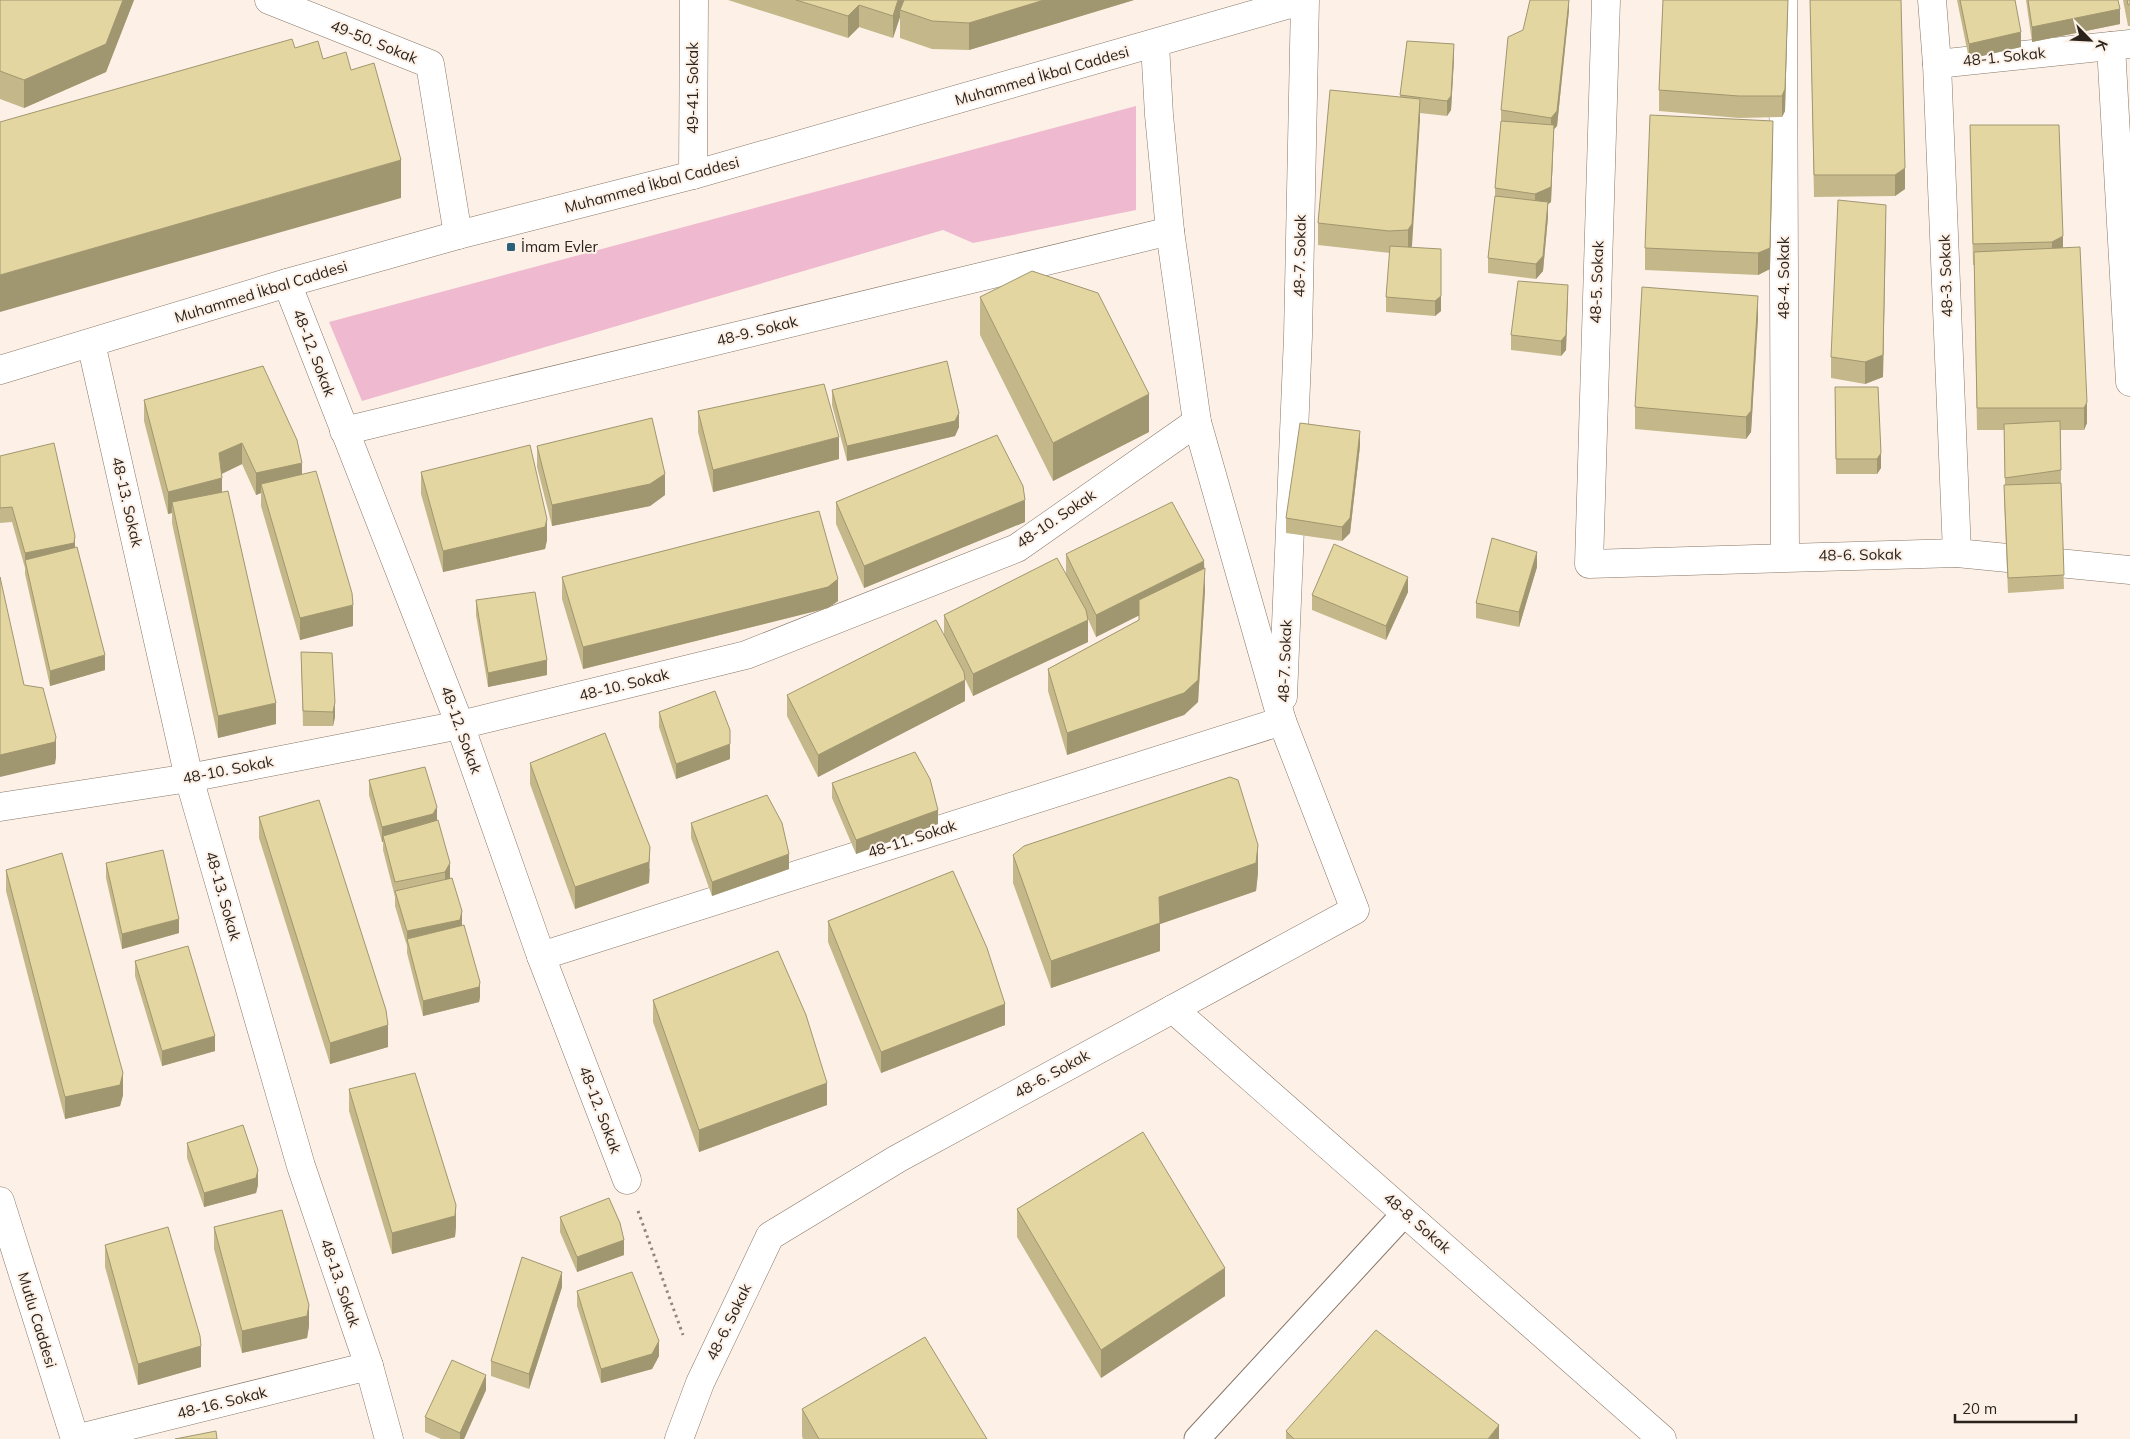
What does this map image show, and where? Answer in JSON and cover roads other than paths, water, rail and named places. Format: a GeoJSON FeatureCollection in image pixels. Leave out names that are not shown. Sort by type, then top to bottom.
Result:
{"type":"FeatureCollection","features":[{"type":"Feature","properties":{"kind":"street","name":"49-50. Sokak"},"geometry":{"type":"LineString","coordinates":[[269,0],[430,64],[458,235]]}},
{"type":"Feature","properties":{"kind":"street","name":"49-41. Sokak"},"geometry":{"type":"LineString","coordinates":[[693,175],[694,0]]}},
{"type":"Feature","properties":{"kind":"street","name":"Muhammed İkbal Caddesi"},"geometry":{"type":"LineString","coordinates":[[0,370],[287,283],[458,235],[693,175],[1304,0]]}},
{"type":"Feature","properties":{"kind":"street","name":"48-7. Sokak"},"geometry":{"type":"LineString","coordinates":[[1282,721],[1298,336],[1304,0]]}},
{"type":"Feature","properties":{"kind":"street","name":"48-5. Sokak"},"geometry":{"type":"LineString","coordinates":[[1589,564],[1606,0]]}},
{"type":"Feature","properties":{"kind":"street","name":"48-4. Sokak"},"geometry":{"type":"LineString","coordinates":[[1783,0],[1785,557]]}},
{"type":"Feature","properties":{"kind":"street","name":"48-3. Sokak"},"geometry":{"type":"LineString","coordinates":[[1932,0],[1937,64],[1957,553]]}},
{"type":"Feature","properties":{"kind":"street","name":"48-7. Sokak"},"geometry":{"type":"LineString","coordinates":[[1155,44],[1159,115],[1170,231],[1196,422],[1282,721]]}},
{"type":"Feature","properties":{"kind":"street","name":"48-1. Sokak"},"geometry":{"type":"LineString","coordinates":[[1937,64],[2120,45]]}},
{"type":"Feature","properties":{"kind":"street"},"geometry":{"type":"LineString","coordinates":[[2120,45],[2130,382]]}},
{"type":"Feature","properties":{"kind":"street","name":"48-9. Sokak"},"geometry":{"type":"LineString","coordinates":[[344,431],[1170,231]]}},
{"type":"Feature","properties":{"kind":"street","name":"48-12. Sokak"},"geometry":{"type":"LineString","coordinates":[[287,283],[460,725],[541,956],[627,1180]]}},
{"type":"Feature","properties":{"kind":"street","name":"48-13. Sokak"},"geometry":{"type":"LineString","coordinates":[[91,343],[189,778],[301,1166],[368,1366],[389,1439]]}},
{"type":"Feature","properties":{"kind":"street","name":"48-10. Sokak"},"geometry":{"type":"LineString","coordinates":[[0,807],[189,778],[460,725],[746,655],[1016,548],[1196,422]]}},
{"type":"Feature","properties":{"kind":"street","name":"48-6. Sokak"},"geometry":{"type":"LineString","coordinates":[[1589,564],[1957,553],[2130,570]]}},
{"type":"Feature","properties":{"kind":"street","name":"48-11. Sokak"},"geometry":{"type":"LineString","coordinates":[[541,956],[1282,721]]}},
{"type":"Feature","properties":{"kind":"street","name":"48-6. Sokak"},"geometry":{"type":"LineString","coordinates":[[680,1439],[700,1382],[770,1236],[897,1159],[1355,910],[1282,721]]}},
{"type":"Feature","properties":{"kind":"street","name":"48-8. Sokak"},"geometry":{"type":"LineString","coordinates":[[1172,1009],[1662,1439]]}},
{"type":"Feature","properties":{"kind":"street","name":"Mutlu Caddesi"},"geometry":{"type":"LineString","coordinates":[[0,1201],[75,1439]]}},
{"type":"Feature","properties":{"kind":"street","name":"48-16. Sokak"},"geometry":{"type":"LineString","coordinates":[[75,1439],[368,1366]]}},
{"type":"Feature","properties":{"kind":"lane"},"geometry":{"type":"LineString","coordinates":[[1197,1439],[1406,1213]]}},
{"type":"Feature","properties":{"kind":"place","name":"İmam Evler"},"geometry":{"type":"Point","coordinates":[511,247]}}]}
